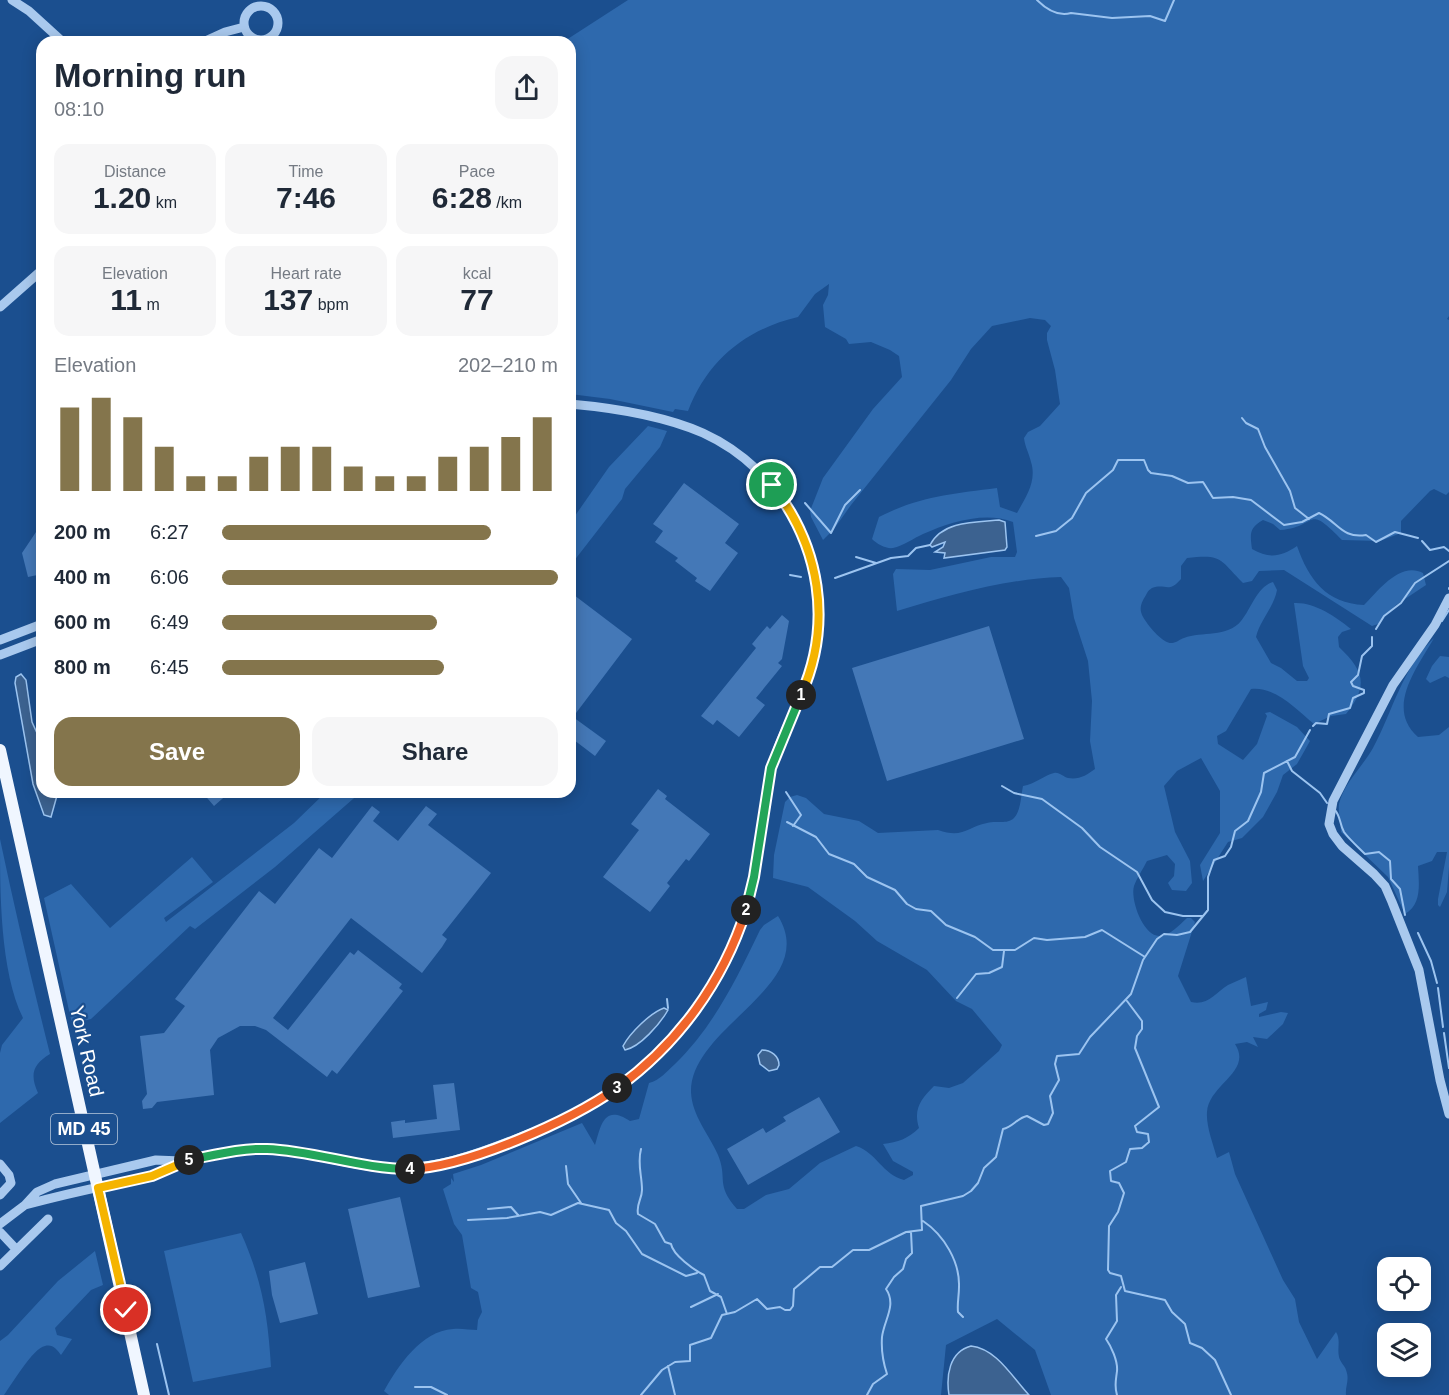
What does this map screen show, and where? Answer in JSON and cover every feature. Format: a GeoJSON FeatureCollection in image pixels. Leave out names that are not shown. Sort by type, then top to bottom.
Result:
{"type":"FeatureCollection","features":[{"type":"Feature","properties":{"kind":"main road","name":"York Road"},"geometry":{"type":"LineString","coordinates":[[0,750],[144,1395]]}},
{"type":"Feature","properties":{"kind":"street"},"geometry":{"type":"LineString","coordinates":[[12,0],[29,11],[56,36]]}},
{"type":"Feature","properties":{"kind":"street"},"geometry":{"type":"LineString","coordinates":[[216,36],[244,27]]}},
{"type":"Feature","properties":{"kind":"street"},"geometry":{"type":"LineString","coordinates":[[0,307],[36,275]]}},
{"type":"Feature","properties":{"kind":"street"},"geometry":{"type":"LineString","coordinates":[[25,1205],[152,1176],[184,1162],[235,1151],[269,1149],[378,1167],[414,1168],[438,1166],[474,1156],[583,1110],[629,1079],[658,1055],[680,1031],[706,995],[726,960],[751,892],[771,768],[805,687],[814,658],[819,604],[814,568],[802,532],[784,501],[757,469],[729,448],[691,428],[659,418],[576,405]]}},
{"type":"Feature","properties":{"kind":"street"},"geometry":{"type":"LineString","coordinates":[[1449,598],[1435,626],[1393,686],[1329,812],[1329,824],[1337,840],[1385,886],[1419,969],[1440,1080],[1449,1114]]}},
{"type":"Feature","properties":{"kind":"street"},"geometry":{"type":"LineString","coordinates":[[0,640],[36,626]]}},
{"type":"Feature","properties":{"kind":"street"},"geometry":{"type":"LineString","coordinates":[[0,655],[36,641]]}},
{"type":"Feature","properties":{"kind":"street"},"geometry":{"type":"LineString","coordinates":[[0,1224],[25,1205],[37,1192],[46,1188],[156,1160],[184,1162]]}},
{"type":"Feature","properties":{"kind":"street"},"geometry":{"type":"LineString","coordinates":[[0,1164],[9,1175],[11,1183],[0,1195]]}},
{"type":"Feature","properties":{"kind":"street"},"geometry":{"type":"LineString","coordinates":[[0,1266],[48,1219]]}},
{"type":"Feature","properties":{"kind":"street"},"geometry":{"type":"LineString","coordinates":[[0,1232],[16,1249]]}},
{"type":"Feature","properties":{"kind":"shaded area"},"geometry":{"type":"Polygon","coordinates":[[[628,0],[1449,0],[1449,316],[1447,319],[1449,320],[1449,492],[1446,495],[1434,489],[1430,491],[1401,521],[1401,533],[1380,541],[1342,540],[1316,519],[1280,530],[1263,520],[1255,526],[1251,535],[1252,549],[1264,554],[1286,553],[1297,546],[1313,579],[1321,588],[1339,600],[1364,605],[1390,579],[1406,571],[1414,570],[1423,573],[1426,585],[1396,605],[1378,624],[1372,626],[1284,570],[1259,571],[1252,581],[1243,583],[1219,560],[1199,557],[1187,558],[1181,566],[1181,579],[1173,586],[1149,590],[1141,608],[1144,618],[1154,632],[1166,642],[1174,643],[1191,636],[1229,630],[1241,621],[1262,589],[1273,582],[1277,590],[1256,637],[1271,663],[1297,681],[1307,681],[1309,678],[1303,666],[1294,603],[1317,607],[1351,629],[1342,632],[1338,637],[1339,647],[1354,664],[1360,679],[1358,695],[1346,714],[1331,716],[1314,724],[1277,695],[1269,691],[1251,689],[1226,731],[1217,736],[1218,744],[1243,760],[1257,744],[1267,716],[1265,713],[1270,712],[1297,727],[1310,741],[1297,764],[1283,775],[1277,792],[1263,817],[1242,838],[1228,842],[1203,881],[1200,865],[1220,833],[1220,791],[1201,758],[1177,771],[1164,786],[1175,832],[1190,861],[1192,883],[1186,891],[1172,890],[1168,883],[1174,876],[1175,864],[1167,855],[1147,861],[1135,883],[1133,892],[1139,916],[1143,924],[1154,935],[1168,934],[1187,918],[1195,922],[1178,976],[1191,1002],[1207,1000],[1228,985],[1246,977],[1251,1006],[1268,1002],[1266,1010],[1259,1014],[1259,1017],[1281,1012],[1288,1013],[1283,1024],[1267,1039],[1253,1037],[1258,1047],[1247,1042],[1235,1044],[1239,1054],[1238,1062],[1235,1070],[1210,1102],[1207,1112],[1208,1123],[1217,1158],[1229,1152],[1235,1174],[1283,1280],[1295,1299],[1299,1322],[1317,1359],[1336,1332],[1340,1361],[1347,1374],[1346,1395],[1051,1395],[1035,1350],[997,1319],[946,1345],[941,1395],[389,1395],[384,1391],[412,1351],[431,1336],[453,1329],[477,1330],[482,1312],[478,1292],[471,1288],[462,1235],[454,1224],[443,1189],[451,1184],[451,1178],[454,1182],[453,1174],[481,1165],[582,1123],[595,1145],[602,1124],[609,1116],[621,1116],[630,1121],[639,1119],[649,1083],[666,1073],[702,1034],[733,983],[760,930],[778,916],[787,941],[782,963],[769,985],[710,1046],[696,1068],[691,1092],[694,1109],[721,1163],[726,1193],[737,1209],[744,1209],[766,1195],[789,1189],[820,1163],[856,1146],[869,1153],[897,1177],[904,1180],[913,1175],[913,1172],[893,1161],[883,1144],[911,1135],[919,1128],[917,1115],[919,1105],[934,1086],[949,1088],[963,1083],[999,1051],[1002,1045],[972,1009],[956,1001],[927,970],[877,941],[855,921],[808,887],[773,878],[774,855],[785,802],[797,795],[806,798],[824,814],[859,821],[878,833],[938,830],[959,833],[987,823],[1005,822],[1014,818],[1018,811],[1023,786],[1054,773],[1068,778],[1079,778],[1095,769],[1090,741],[1092,701],[1088,661],[1074,618],[1069,588],[1061,577],[999,584],[897,611],[893,574],[896,569],[930,570],[991,557],[1015,557],[1017,552],[1013,522],[991,518],[968,519],[933,530],[893,548],[882,546],[872,539],[879,517],[908,504],[951,494],[997,488],[1000,507],[1017,513],[1030,489],[1033,476],[1024,438],[1028,432],[1040,426],[1060,404],[1055,370],[1047,340],[1047,333],[1051,326],[1045,320],[1030,318],[992,326],[971,349],[951,380],[823,540],[810,511],[823,478],[873,409],[902,377],[899,356],[890,350],[871,342],[849,344],[846,339],[825,327],[823,305],[828,295],[829,284],[815,294],[798,317],[762,329],[731,349],[706,376],[688,411],[675,409],[673,412],[576,395],[576,36],[572,36],[628,0]]]}},
{"type":"Feature","properties":{"kind":"shaded area"},"geometry":{"type":"Polygon","coordinates":[[[648,426],[667,431],[660,447],[625,489],[622,499],[576,558],[576,514],[609,467],[648,426]]]}},
{"type":"Feature","properties":{"kind":"shaded area"},"geometry":{"type":"Polygon","coordinates":[[[999,520],[1005,522],[1007,547],[1005,550],[944,558],[945,553],[935,552],[943,547],[945,542],[932,547],[930,545],[942,531],[951,527],[970,522],[999,520]]]}},
{"type":"Feature","properties":{"kind":"shaded area"},"geometry":{"type":"Polygon","coordinates":[[[1434,638],[1407,688],[1404,714],[1409,726],[1418,737],[1439,735],[1449,727],[1447,892],[1440,907],[1438,899],[1447,852],[1437,852],[1432,861],[1418,866],[1417,899],[1405,914],[1388,877],[1341,832],[1339,804],[1349,782],[1373,748],[1406,676],[1434,638]]]}},
{"type":"Feature","properties":{"kind":"shaded area"},"geometry":{"type":"Polygon","coordinates":[[[1440,656],[1449,657],[1449,678],[1445,676],[1430,683],[1426,679],[1440,656]]]}},
{"type":"Feature","properties":{"kind":"shaded area"},"geometry":{"type":"Polygon","coordinates":[[[21,674],[26,680],[32,722],[36,731],[36,792],[15,683],[16,677],[21,674]]]}},
{"type":"Feature","properties":{"kind":"shaded area"},"geometry":{"type":"Polygon","coordinates":[[[38,798],[56,798],[51,817],[44,815],[38,798]]]}},
{"type":"Feature","properties":{"kind":"shaded area"},"geometry":{"type":"Polygon","coordinates":[[[320,798],[354,798],[275,867],[195,929],[190,926],[91,1019],[72,1024],[44,898],[71,884],[110,928],[192,857],[213,882],[164,918],[166,922],[294,823],[320,798]]]}},
{"type":"Feature","properties":{"kind":"shaded area"},"geometry":{"type":"Polygon","coordinates":[[[0,839],[50,1054],[39,1062],[34,1071],[38,1093],[0,1123],[0,1053],[2,1045],[23,1018],[15,999],[6,955],[1,907],[0,839]]]}},
{"type":"Feature","properties":{"kind":"shaded area"},"geometry":{"type":"Polygon","coordinates":[[[664,1008],[668,1010],[655,1028],[643,1040],[625,1050],[623,1046],[635,1030],[653,1014],[664,1008]]]}},
{"type":"Feature","properties":{"kind":"shaded area"},"geometry":{"type":"Polygon","coordinates":[[[762,1050],[776,1056],[779,1062],[777,1069],[769,1071],[760,1064],[758,1055],[762,1050]]]}},
{"type":"Feature","properties":{"kind":"shaded area"},"geometry":{"type":"Polygon","coordinates":[[[241,1233],[263,1298],[271,1367],[193,1382],[164,1251],[241,1233]]]}},
{"type":"Feature","properties":{"kind":"shaded area"},"geometry":{"type":"Polygon","coordinates":[[[95,1251],[103,1285],[91,1290],[55,1328],[57,1335],[72,1339],[61,1355],[50,1346],[40,1348],[29,1359],[4,1395],[0,1395],[0,1341],[58,1281],[95,1251]]]}},
{"type":"Feature","properties":{"kind":"shaded area"},"geometry":{"type":"Polygon","coordinates":[[[971,1346],[989,1352],[1029,1395],[949,1395],[948,1380],[954,1359],[964,1349],[971,1346]]]}},
{"type":"Feature","properties":{"kind":"building"},"geometry":{"type":"Polygon","coordinates":[[[684,483],[739,524],[725,543],[738,553],[710,591],[695,581],[697,578],[675,561],[678,558],[655,542],[663,531],[653,524],[684,483]]]}},
{"type":"Feature","properties":{"kind":"building"},"geometry":{"type":"Polygon","coordinates":[[[36,532],[36,575],[28,577],[22,553],[36,532]]]}},
{"type":"Feature","properties":{"kind":"building"},"geometry":{"type":"Polygon","coordinates":[[[576,597],[632,639],[576,713],[576,597]]]}},
{"type":"Feature","properties":{"kind":"building"},"geometry":{"type":"Polygon","coordinates":[[[782,615],[789,621],[782,659],[778,663],[782,666],[756,698],[765,705],[739,737],[717,720],[713,725],[701,716],[756,648],[752,644],[767,626],[770,629],[782,615]]]}},
{"type":"Feature","properties":{"kind":"building"},"geometry":{"type":"Polygon","coordinates":[[[989,626],[1024,739],[887,781],[852,668],[989,626]]]}},
{"type":"Feature","properties":{"kind":"building"},"geometry":{"type":"Polygon","coordinates":[[[576,719],[606,741],[595,756],[576,742],[576,719]]]}},
{"type":"Feature","properties":{"kind":"building"},"geometry":{"type":"Polygon","coordinates":[[[658,789],[667,796],[665,799],[710,834],[689,861],[686,859],[667,883],[670,886],[650,912],[603,877],[639,830],[631,824],[658,789]]]}},
{"type":"Feature","properties":{"kind":"building"},"geometry":{"type":"Polygon","coordinates":[[[207,798],[223,798],[214,806],[207,798]]]}},
{"type":"Feature","properties":{"kind":"building"},"geometry":{"type":"Polygon","coordinates":[[[372,806],[380,812],[373,821],[398,841],[426,806],[437,814],[428,825],[491,873],[442,935],[447,939],[442,947],[422,973],[351,918],[273,1018],[288,1030],[350,952],[354,955],[358,950],[402,984],[399,988],[403,991],[337,1074],[332,1070],[327,1077],[266,1030],[255,1026],[240,1026],[218,1038],[210,1050],[214,1095],[157,1102],[152,1108],[143,1109],[142,1101],[147,1094],[140,1036],[164,1033],[185,1006],[175,999],[259,891],[275,904],[319,848],[332,858],[372,806]]]}},
{"type":"Feature","properties":{"kind":"building"},"geometry":{"type":"Polygon","coordinates":[[[454,1083],[460,1130],[393,1138],[391,1122],[405,1120],[405,1123],[437,1119],[433,1085],[454,1083]]]}},
{"type":"Feature","properties":{"kind":"building"},"geometry":{"type":"Polygon","coordinates":[[[819,1097],[840,1132],[748,1185],[727,1149],[763,1128],[766,1133],[786,1121],[783,1117],[819,1097]]]}},
{"type":"Feature","properties":{"kind":"building"},"geometry":{"type":"Polygon","coordinates":[[[400,1197],[420,1287],[368,1298],[348,1209],[400,1197]]]}},
{"type":"Feature","properties":{"kind":"building"},"geometry":{"type":"Polygon","coordinates":[[[305,1262],[318,1314],[280,1323],[272,1295],[269,1271],[305,1262]]]}},
{"type":"Feature","properties":{"kind":"waterway"},"geometry":{"type":"LineString","coordinates":[[1037,0],[1048,9],[1061,14],[1112,18],[1150,16],[1165,21],[1174,0]]}},
{"type":"Feature","properties":{"kind":"waterway"},"geometry":{"type":"LineString","coordinates":[[1242,418],[1246,423],[1258,429],[1265,447],[1290,491],[1295,508],[1309,519]]}},
{"type":"Feature","properties":{"kind":"waterway"},"geometry":{"type":"LineString","coordinates":[[1036,536],[1056,531],[1072,518],[1086,493],[1113,470],[1118,460],[1144,460],[1151,473],[1172,476],[1188,483],[1203,482],[1213,498],[1233,497],[1251,500],[1284,525],[1302,522],[1319,513],[1351,535],[1366,535],[1376,542],[1395,532],[1418,538]]}},
{"type":"Feature","properties":{"kind":"waterway"},"geometry":{"type":"LineString","coordinates":[[805,503],[831,533],[845,505],[860,490]]}},
{"type":"Feature","properties":{"kind":"waterway"},"geometry":{"type":"LineString","coordinates":[[1422,541],[1430,550],[1444,547],[1449,551]]}},
{"type":"Feature","properties":{"kind":"waterway"},"geometry":{"type":"LineString","coordinates":[[835,578],[891,558],[908,556],[916,548],[930,545]]}},
{"type":"Feature","properties":{"kind":"waterway"},"geometry":{"type":"LineString","coordinates":[[856,557],[876,563]]}},
{"type":"Feature","properties":{"kind":"waterway"},"geometry":{"type":"LineString","coordinates":[[1376,629],[1384,616],[1401,603],[1415,583],[1449,561]]}},
{"type":"Feature","properties":{"kind":"waterway"},"geometry":{"type":"LineString","coordinates":[[790,575],[801,577]]}},
{"type":"Feature","properties":{"kind":"waterway"},"geometry":{"type":"LineString","coordinates":[[1442,621],[1449,610]]}},
{"type":"Feature","properties":{"kind":"waterway"},"geometry":{"type":"LineString","coordinates":[[1313,726],[1316,723],[1327,724],[1329,714],[1350,708],[1353,698],[1364,693],[1364,690],[1353,686],[1351,682],[1358,675],[1362,656],[1372,646],[1372,637]]}},
{"type":"Feature","properties":{"kind":"waterway"},"geometry":{"type":"LineString","coordinates":[[641,1395],[662,1370],[675,1362],[690,1361],[690,1345],[711,1338],[722,1315],[735,1312],[757,1299],[767,1309],[780,1307],[790,1310],[793,1306],[794,1289],[820,1267],[832,1267],[853,1250],[869,1250],[906,1232],[922,1230],[921,1206],[963,1196],[971,1191],[978,1183],[984,1168],[996,1157],[1003,1129],[1027,1116],[1044,1125],[1048,1124],[1053,1113],[1050,1096],[1059,1080],[1055,1064],[1057,1056],[1079,1054],[1090,1037],[1131,994],[1143,960],[1157,939],[1164,934],[1177,935],[1190,932],[1208,910],[1208,877],[1214,860],[1225,856],[1231,847],[1235,831],[1248,821],[1261,792],[1264,773],[1295,757],[1310,730]]}},
{"type":"Feature","properties":{"kind":"waterway"},"geometry":{"type":"LineString","coordinates":[[1287,761],[1292,771],[1320,793],[1327,803]]}},
{"type":"Feature","properties":{"kind":"waterway"},"geometry":{"type":"LineString","coordinates":[[1002,786],[1014,793],[1042,799],[1082,828],[1100,847],[1137,872],[1152,900],[1165,912],[1183,916],[1202,916]]}},
{"type":"Feature","properties":{"kind":"waterway"},"geometry":{"type":"LineString","coordinates":[[786,792],[801,815],[793,826]]}},
{"type":"Feature","properties":{"kind":"waterway"},"geometry":{"type":"LineString","coordinates":[[1334,809],[1344,832],[1365,854],[1379,852],[1390,861],[1391,879],[1400,889],[1405,915]]}},
{"type":"Feature","properties":{"kind":"waterway"},"geometry":{"type":"LineString","coordinates":[[787,822],[816,837],[829,854],[854,864],[867,877],[895,890],[907,904],[916,909],[931,911],[946,925],[975,937],[993,950],[1015,950],[1034,938],[1047,940],[1085,937],[1102,930],[1145,957]]}},
{"type":"Feature","properties":{"kind":"waterway"},"geometry":{"type":"LineString","coordinates":[[1418,933],[1431,961],[1437,983]]}},
{"type":"Feature","properties":{"kind":"waterway"},"geometry":{"type":"LineString","coordinates":[[957,998],[976,974],[989,973],[1002,967],[1004,951]]}},
{"type":"Feature","properties":{"kind":"waterway"},"geometry":{"type":"LineString","coordinates":[[1438,988],[1443,1027]]}},
{"type":"Feature","properties":{"kind":"waterway"},"geometry":{"type":"LineString","coordinates":[[667,999],[668,1008]]}},
{"type":"Feature","properties":{"kind":"waterway"},"geometry":{"type":"LineString","coordinates":[[1127,1001],[1142,1021],[1142,1029],[1137,1036],[1135,1048],[1159,1107],[1135,1126],[1137,1132],[1148,1134],[1149,1142],[1142,1148],[1130,1149],[1126,1162],[1110,1171],[1111,1181],[1119,1183],[1124,1193],[1118,1212],[1109,1226],[1108,1270],[1110,1273],[1121,1276],[1125,1291],[1165,1300],[1172,1312],[1185,1324],[1190,1343],[1202,1348],[1215,1360],[1231,1395]]}},
{"type":"Feature","properties":{"kind":"waterway"},"geometry":{"type":"LineString","coordinates":[[1444,1033],[1449,1068]]}},
{"type":"Feature","properties":{"kind":"waterway"},"geometry":{"type":"LineString","coordinates":[[641,1149],[642,1190],[638,1214],[655,1224],[665,1242],[671,1244],[680,1257],[704,1275],[710,1291],[721,1297],[727,1314]]}},
{"type":"Feature","properties":{"kind":"waterway"},"geometry":{"type":"LineString","coordinates":[[566,1166],[568,1184],[581,1203]]}},
{"type":"Feature","properties":{"kind":"waterway"},"geometry":{"type":"LineString","coordinates":[[468,1220],[507,1218],[540,1212],[551,1215],[578,1203],[609,1210],[616,1223],[626,1231],[642,1254],[686,1276],[697,1273]]}},
{"type":"Feature","properties":{"kind":"waterway"},"geometry":{"type":"LineString","coordinates":[[488,1209],[511,1207],[518,1215]]}},
{"type":"Feature","properties":{"kind":"waterway"},"geometry":{"type":"LineString","coordinates":[[923,1221],[944,1241],[954,1259],[959,1278],[958,1312],[963,1317]]}},
{"type":"Feature","properties":{"kind":"waterway"},"geometry":{"type":"LineString","coordinates":[[867,1395],[873,1384],[887,1374],[882,1347],[883,1331],[890,1307],[886,1289],[903,1269],[906,1259],[912,1253],[911,1232]]}},
{"type":"Feature","properties":{"kind":"waterway"},"geometry":{"type":"LineString","coordinates":[[1117,1395],[1116,1363],[1106,1339],[1117,1321],[1116,1295],[1121,1287]]}},
{"type":"Feature","properties":{"kind":"waterway"},"geometry":{"type":"LineString","coordinates":[[691,1307],[718,1294]]}},
{"type":"Feature","properties":{"kind":"waterway"},"geometry":{"type":"LineString","coordinates":[[157,1344],[169,1395]]}},
{"type":"Feature","properties":{"kind":"waterway"},"geometry":{"type":"LineString","coordinates":[[668,1366],[675,1395]]}},
{"type":"Feature","properties":{"kind":"waterway"},"geometry":{"type":"LineString","coordinates":[[415,1387],[431,1387],[447,1395]]}},
{"type":"Feature","properties":{"kind":"route"},"geometry":{"type":"LineString","coordinates":[[126,1310],[98,1188],[152,1176],[184,1162],[246,1150],[278,1150],[391,1168],[438,1166],[462,1160],[550,1125],[596,1102],[658,1055],[689,1020],[721,972],[743,919],[754,877],[771,768],[779,744],[809,677],[816,648],[819,604],[814,568],[798,524],[772,485]]}}]}
